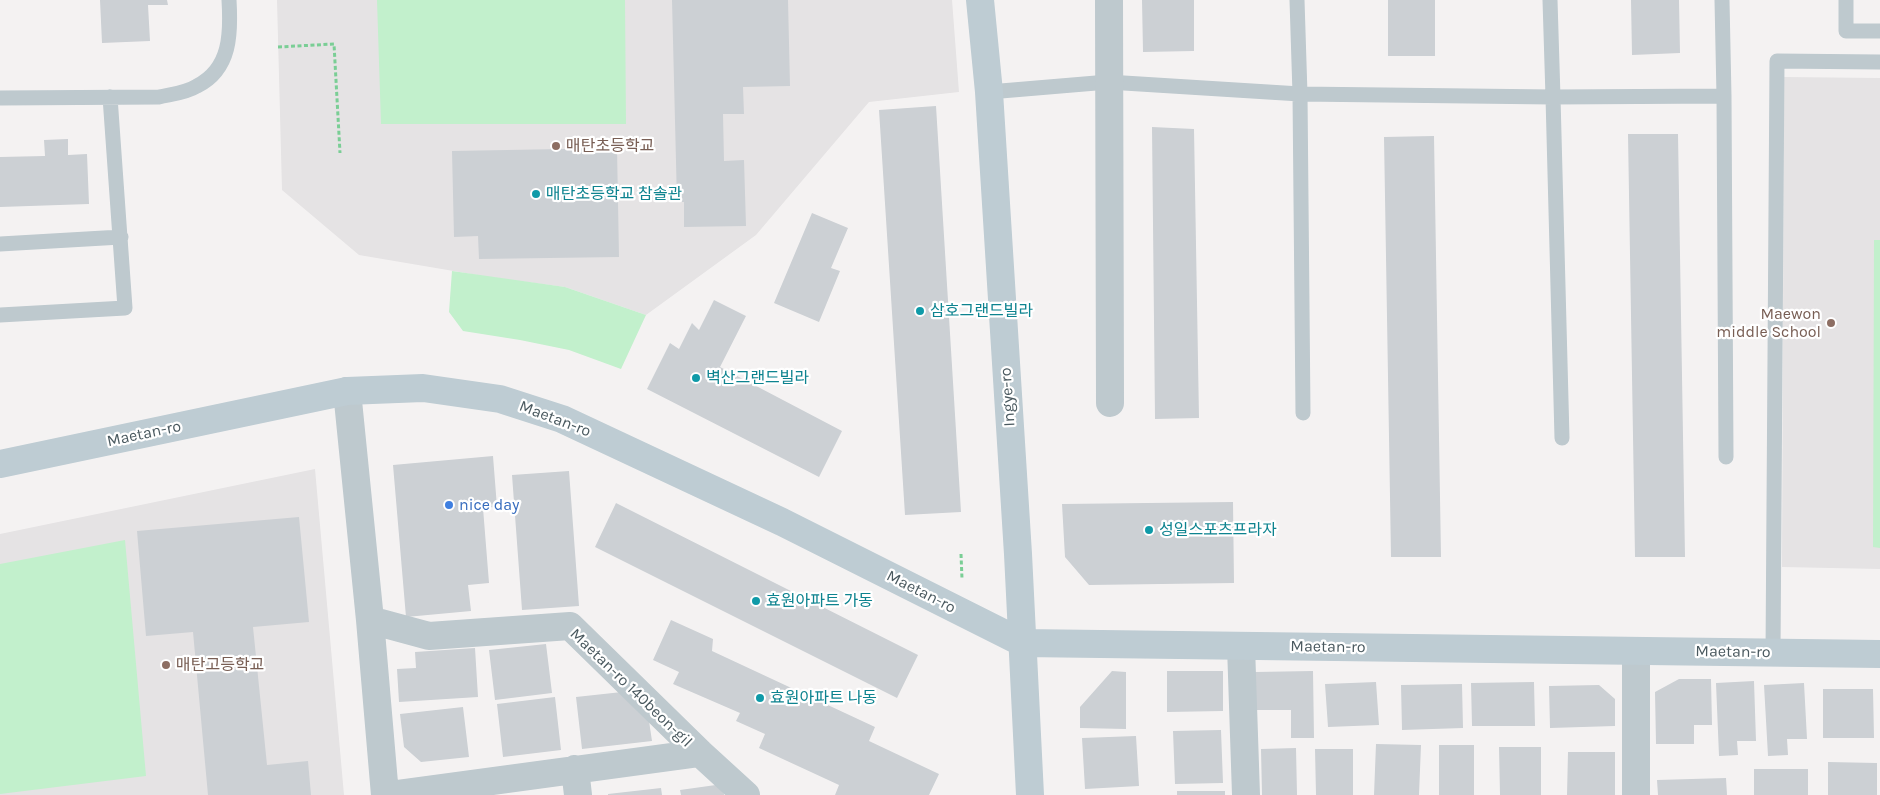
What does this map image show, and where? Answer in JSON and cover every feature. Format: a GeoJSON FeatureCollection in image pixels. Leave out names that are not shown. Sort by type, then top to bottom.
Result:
{"type":"FeatureCollection","features":[{"type":"Feature","properties":{"kind":"street","name":"Ingye-ro"},"geometry":{"type":"LineString","coordinates":[[980,0],[988,92],[1023,643],[1030,795]]}},
{"type":"Feature","properties":{"kind":"street"},"geometry":{"type":"LineString","coordinates":[[1109,0],[1110,402]]}},
{"type":"Feature","properties":{"kind":"street","name":"Maetan-ro"},"geometry":{"type":"LineString","coordinates":[[0,464],[347,391],[423,388],[500,399],[562,419],[782,522],[1023,643],[1880,654]]}},
{"type":"Feature","properties":{"kind":"street"},"geometry":{"type":"LineString","coordinates":[[347,391],[370,620],[384,795]]}},
{"type":"Feature","properties":{"kind":"street","name":"Maetan-ro 140beon-gil"},"geometry":{"type":"LineString","coordinates":[[370,620],[429,636],[570,626],[700,753]]}},
{"type":"Feature","properties":{"kind":"street"},"geometry":{"type":"LineString","coordinates":[[1241,646],[1246,795]]}},
{"type":"Feature","properties":{"kind":"street"},"geometry":{"type":"LineString","coordinates":[[1636,651],[1636,795]]}},
{"type":"Feature","properties":{"kind":"street"},"geometry":{"type":"LineString","coordinates":[[700,753],[746,795]]}},
{"type":"Feature","properties":{"kind":"street","name":"Maetan-ro 140beon-gil"},"geometry":{"type":"LineString","coordinates":[[389,795],[576,782],[700,753]]}},
{"type":"Feature","properties":{"kind":"lane"},"geometry":{"type":"LineString","coordinates":[[0,98],[159,97],[198,86],[216,72],[227,50],[230,0]]}},
{"type":"Feature","properties":{"kind":"lane"},"geometry":{"type":"LineString","coordinates":[[1297,0],[1300,94],[1303,413]]}},
{"type":"Feature","properties":{"kind":"lane"},"geometry":{"type":"LineString","coordinates":[[1550,0],[1562,438]]}},
{"type":"Feature","properties":{"kind":"lane"},"geometry":{"type":"LineString","coordinates":[[1722,0],[1726,457]]}},
{"type":"Feature","properties":{"kind":"lane"},"geometry":{"type":"LineString","coordinates":[[1846,0],[1846,31],[1880,31]]}},
{"type":"Feature","properties":{"kind":"lane"},"geometry":{"type":"LineString","coordinates":[[1772,653],[1777,61],[1880,62]]}},
{"type":"Feature","properties":{"kind":"lane"},"geometry":{"type":"LineString","coordinates":[[988,92],[1108,82],[1300,94],[1553,97],[1724,96]]}},
{"type":"Feature","properties":{"kind":"lane"},"geometry":{"type":"LineString","coordinates":[[0,315],[124,308],[121,237],[110,97]]}},
{"type":"Feature","properties":{"kind":"lane"},"geometry":{"type":"LineString","coordinates":[[0,244],[121,237]]}},
{"type":"Feature","properties":{"kind":"path"},"geometry":{"type":"LineString","coordinates":[[278,46],[334,44],[340,153]]}},
{"type":"Feature","properties":{"kind":"shaded area","name":"매탄초등학교"},"geometry":{"type":"Polygon","coordinates":[[[277,0],[952,0],[959,92],[869,102],[756,235],[646,315],[565,287],[489,277],[359,255],[282,190],[277,0]]]}},
{"type":"Feature","properties":{"kind":"shaded area","name":"Maewon middle School"},"geometry":{"type":"Polygon","coordinates":[[[1784,77],[1880,78],[1880,569],[1782,567],[1784,77]]]}},
{"type":"Feature","properties":{"kind":"shaded area","name":"매탄고등학교"},"geometry":{"type":"Polygon","coordinates":[[[315,469],[344,795],[0,795],[0,534],[315,469]]]}},
{"type":"Feature","properties":{"kind":"green space"},"geometry":{"type":"Polygon","coordinates":[[[377,0],[625,0],[626,124],[381,124],[377,0]]]}},
{"type":"Feature","properties":{"kind":"green space"},"geometry":{"type":"Polygon","coordinates":[[[1874,240],[1880,240],[1880,548],[1873,547],[1874,240]]]}},
{"type":"Feature","properties":{"kind":"green space"},"geometry":{"type":"Polygon","coordinates":[[[452,271],[565,287],[646,315],[621,369],[569,350],[463,331],[449,312],[452,271]]]}},
{"type":"Feature","properties":{"kind":"green space"},"geometry":{"type":"Polygon","coordinates":[[[125,540],[146,776],[0,794],[0,564],[125,540]]]}},
{"type":"Feature","properties":{"kind":"building"},"geometry":{"type":"Polygon","coordinates":[[[100,0],[167,0],[168,5],[148,5],[150,41],[102,43],[100,0]]]}},
{"type":"Feature","properties":{"kind":"building","name":"매탄초등학교"},"geometry":{"type":"Polygon","coordinates":[[[672,0],[788,0],[790,86],[743,87],[744,114],[723,114],[724,161],[744,160],[746,226],[684,227],[684,202],[677,202],[672,0]]]}},
{"type":"Feature","properties":{"kind":"building"},"geometry":{"type":"Polygon","coordinates":[[[1142,0],[1194,0],[1194,51],[1143,52],[1142,0]]]}},
{"type":"Feature","properties":{"kind":"building"},"geometry":{"type":"Polygon","coordinates":[[[1388,0],[1435,0],[1435,56],[1388,56],[1388,0]]]}},
{"type":"Feature","properties":{"kind":"building"},"geometry":{"type":"Polygon","coordinates":[[[1631,0],[1679,0],[1680,53],[1632,55],[1631,0]]]}},
{"type":"Feature","properties":{"kind":"building","name":"삼호그랜드빌라"},"geometry":{"type":"Polygon","coordinates":[[[936,106],[961,512],[905,515],[879,110],[936,106]]]}},
{"type":"Feature","properties":{"kind":"building"},"geometry":{"type":"Polygon","coordinates":[[[1152,127],[1194,129],[1199,418],[1155,419],[1152,127]]]}},
{"type":"Feature","properties":{"kind":"building"},"geometry":{"type":"Polygon","coordinates":[[[1628,134],[1678,134],[1685,557],[1635,557],[1628,134]]]}},
{"type":"Feature","properties":{"kind":"building"},"geometry":{"type":"Polygon","coordinates":[[[1434,136],[1441,557],[1391,557],[1384,137],[1434,136]]]}},
{"type":"Feature","properties":{"kind":"building"},"geometry":{"type":"Polygon","coordinates":[[[68,139],[68,155],[87,154],[89,204],[0,207],[0,157],[45,156],[44,140],[68,139]]]}},
{"type":"Feature","properties":{"kind":"building","name":"매탄초등학교 참솔관"},"geometry":{"type":"Polygon","coordinates":[[[617,148],[619,257],[479,259],[478,236],[454,237],[452,151],[617,148]]]}},
{"type":"Feature","properties":{"kind":"building"},"geometry":{"type":"Polygon","coordinates":[[[812,213],[848,228],[831,268],[840,271],[819,322],[774,303],[812,213]]]}},
{"type":"Feature","properties":{"kind":"building","name":"벽산그랜드빌라"},"geometry":{"type":"Polygon","coordinates":[[[714,300],[746,316],[720,367],[842,431],[819,477],[647,389],[670,343],[679,349],[692,323],[699,330],[714,300]]]}},
{"type":"Feature","properties":{"kind":"building"},"geometry":{"type":"Polygon","coordinates":[[[493,456],[497,507],[483,508],[489,583],[468,585],[471,611],[406,617],[393,465],[493,456]]]}},
{"type":"Feature","properties":{"kind":"building"},"geometry":{"type":"Polygon","coordinates":[[[569,471],[579,606],[522,610],[512,475],[569,471]]]}},
{"type":"Feature","properties":{"kind":"building","name":"성일스포츠프라자"},"geometry":{"type":"Polygon","coordinates":[[[1233,502],[1234,583],[1089,585],[1065,557],[1062,504],[1233,502]]]}},
{"type":"Feature","properties":{"kind":"building","name":"효원아파트 가동"},"geometry":{"type":"Polygon","coordinates":[[[616,503],[918,655],[897,698],[595,547],[616,503]]]}},
{"type":"Feature","properties":{"kind":"building","name":"매탄고등학교"},"geometry":{"type":"Polygon","coordinates":[[[299,517],[309,622],[253,627],[267,765],[308,761],[311,795],[208,795],[193,632],[146,636],[137,531],[299,517]]]}},
{"type":"Feature","properties":{"kind":"building","name":"효원아파트 나동"},"geometry":{"type":"Polygon","coordinates":[[[671,620],[713,639],[712,651],[875,727],[869,741],[939,774],[929,795],[835,795],[839,785],[759,748],[765,734],[736,721],[740,713],[673,684],[679,672],[653,660],[671,620]]]}},
{"type":"Feature","properties":{"kind":"building"},"geometry":{"type":"Polygon","coordinates":[[[546,644],[552,693],[495,700],[489,650],[546,644]]]}},
{"type":"Feature","properties":{"kind":"building"},"geometry":{"type":"Polygon","coordinates":[[[475,648],[478,697],[399,702],[397,669],[416,668],[415,652],[475,648]]]}},
{"type":"Feature","properties":{"kind":"building"},"geometry":{"type":"Polygon","coordinates":[[[1112,671],[1126,672],[1126,729],[1080,728],[1080,707],[1112,671]]]}},
{"type":"Feature","properties":{"kind":"building"},"geometry":{"type":"Polygon","coordinates":[[[1167,671],[1223,671],[1223,711],[1167,712],[1167,671]]]}},
{"type":"Feature","properties":{"kind":"building"},"geometry":{"type":"Polygon","coordinates":[[[1313,671],[1314,738],[1291,738],[1291,710],[1255,710],[1255,672],[1313,671]]]}},
{"type":"Feature","properties":{"kind":"building"},"geometry":{"type":"Polygon","coordinates":[[[1679,679],[1711,679],[1712,725],[1694,725],[1694,744],[1656,744],[1655,692],[1679,679]]]}},
{"type":"Feature","properties":{"kind":"building"},"geometry":{"type":"Polygon","coordinates":[[[1754,681],[1756,741],[1737,741],[1738,755],[1719,756],[1716,683],[1754,681]]]}},
{"type":"Feature","properties":{"kind":"building"},"geometry":{"type":"Polygon","coordinates":[[[1376,682],[1379,725],[1328,727],[1325,684],[1376,682]]]}},
{"type":"Feature","properties":{"kind":"building"},"geometry":{"type":"Polygon","coordinates":[[[1534,682],[1535,726],[1472,726],[1471,683],[1534,682]]]}},
{"type":"Feature","properties":{"kind":"building"},"geometry":{"type":"Polygon","coordinates":[[[1804,683],[1807,739],[1787,739],[1788,755],[1768,756],[1764,685],[1804,683]]]}},
{"type":"Feature","properties":{"kind":"building"},"geometry":{"type":"Polygon","coordinates":[[[1462,684],[1463,728],[1402,730],[1401,685],[1462,684]]]}},
{"type":"Feature","properties":{"kind":"building"},"geometry":{"type":"Polygon","coordinates":[[[1599,685],[1615,699],[1615,726],[1550,728],[1549,686],[1599,685]]]}},
{"type":"Feature","properties":{"kind":"building"},"geometry":{"type":"Polygon","coordinates":[[[1823,689],[1873,689],[1874,738],[1823,738],[1823,689]]]}},
{"type":"Feature","properties":{"kind":"building"},"geometry":{"type":"Polygon","coordinates":[[[622,692],[649,721],[652,741],[582,749],[576,697],[622,692]]]}},
{"type":"Feature","properties":{"kind":"building"},"geometry":{"type":"Polygon","coordinates":[[[555,697],[561,750],[503,757],[497,704],[555,697]]]}},
{"type":"Feature","properties":{"kind":"building"},"geometry":{"type":"Polygon","coordinates":[[[463,707],[469,757],[421,762],[404,747],[400,714],[463,707]]]}},
{"type":"Feature","properties":{"kind":"building"},"geometry":{"type":"Polygon","coordinates":[[[1221,730],[1223,783],[1175,784],[1173,731],[1221,730]]]}},
{"type":"Feature","properties":{"kind":"building"},"geometry":{"type":"Polygon","coordinates":[[[1136,736],[1139,786],[1085,789],[1082,738],[1136,736]]]}},
{"type":"Feature","properties":{"kind":"building"},"geometry":{"type":"Polygon","coordinates":[[[1376,744],[1421,745],[1419,795],[1374,795],[1376,744]]]}},
{"type":"Feature","properties":{"kind":"building"},"geometry":{"type":"Polygon","coordinates":[[[1439,745],[1474,745],[1474,795],[1439,795],[1439,745]]]}},
{"type":"Feature","properties":{"kind":"building"},"geometry":{"type":"Polygon","coordinates":[[[1499,747],[1541,747],[1541,795],[1500,795],[1499,747]]]}},
{"type":"Feature","properties":{"kind":"building"},"geometry":{"type":"Polygon","coordinates":[[[1296,748],[1297,795],[1262,795],[1261,749],[1296,748]]]}},
{"type":"Feature","properties":{"kind":"building"},"geometry":{"type":"Polygon","coordinates":[[[1315,749],[1353,749],[1353,795],[1316,795],[1315,749]]]}},
{"type":"Feature","properties":{"kind":"building"},"geometry":{"type":"Polygon","coordinates":[[[1568,752],[1615,752],[1615,795],[1567,795],[1568,752]]]}},
{"type":"Feature","properties":{"kind":"building"},"geometry":{"type":"Polygon","coordinates":[[[1828,762],[1877,763],[1877,795],[1828,795],[1828,762]]]}},
{"type":"Feature","properties":{"kind":"building"},"geometry":{"type":"Polygon","coordinates":[[[1754,769],[1808,769],[1808,795],[1754,795],[1754,769]]]}},
{"type":"Feature","properties":{"kind":"building"},"geometry":{"type":"Polygon","coordinates":[[[1726,778],[1727,795],[1658,795],[1657,780],[1726,778]]]}},
{"type":"Feature","properties":{"kind":"building"},"geometry":{"type":"Polygon","coordinates":[[[723,784],[724,795],[681,795],[680,790],[723,784]]]}},
{"type":"Feature","properties":{"kind":"building"},"geometry":{"type":"Polygon","coordinates":[[[661,788],[662,795],[608,795],[608,794],[661,788]]]}},
{"type":"Feature","properties":{"kind":"building"},"geometry":{"type":"Polygon","coordinates":[[[1177,791],[1225,791],[1225,795],[1177,795],[1177,791]]]}},
{"type":"Feature","properties":{"kind":"place","name":"매탄초등학교"},"geometry":{"type":"Point","coordinates":[556,146]}},
{"type":"Feature","properties":{"kind":"place","name":"매탄초등학교 참솔관"},"geometry":{"type":"Point","coordinates":[536,194]}},
{"type":"Feature","properties":{"kind":"place","name":"삼호그랜드빌라"},"geometry":{"type":"Point","coordinates":[920,311]}},
{"type":"Feature","properties":{"kind":"place","name":"Maewon middle School"},"geometry":{"type":"Point","coordinates":[1831,323]}},
{"type":"Feature","properties":{"kind":"place","name":"벽산그랜드빌라"},"geometry":{"type":"Point","coordinates":[696,378]}},
{"type":"Feature","properties":{"kind":"place","name":"nice day"},"geometry":{"type":"Point","coordinates":[449,505]}},
{"type":"Feature","properties":{"kind":"place","name":"성일스포츠프라자"},"geometry":{"type":"Point","coordinates":[1149,530]}},
{"type":"Feature","properties":{"kind":"place","name":"효원아파트 가동"},"geometry":{"type":"Point","coordinates":[756,601]}},
{"type":"Feature","properties":{"kind":"place","name":"매탄고등학교"},"geometry":{"type":"Point","coordinates":[166,665]}},
{"type":"Feature","properties":{"kind":"place","name":"효원아파트 나동"},"geometry":{"type":"Point","coordinates":[760,698]}}]}
